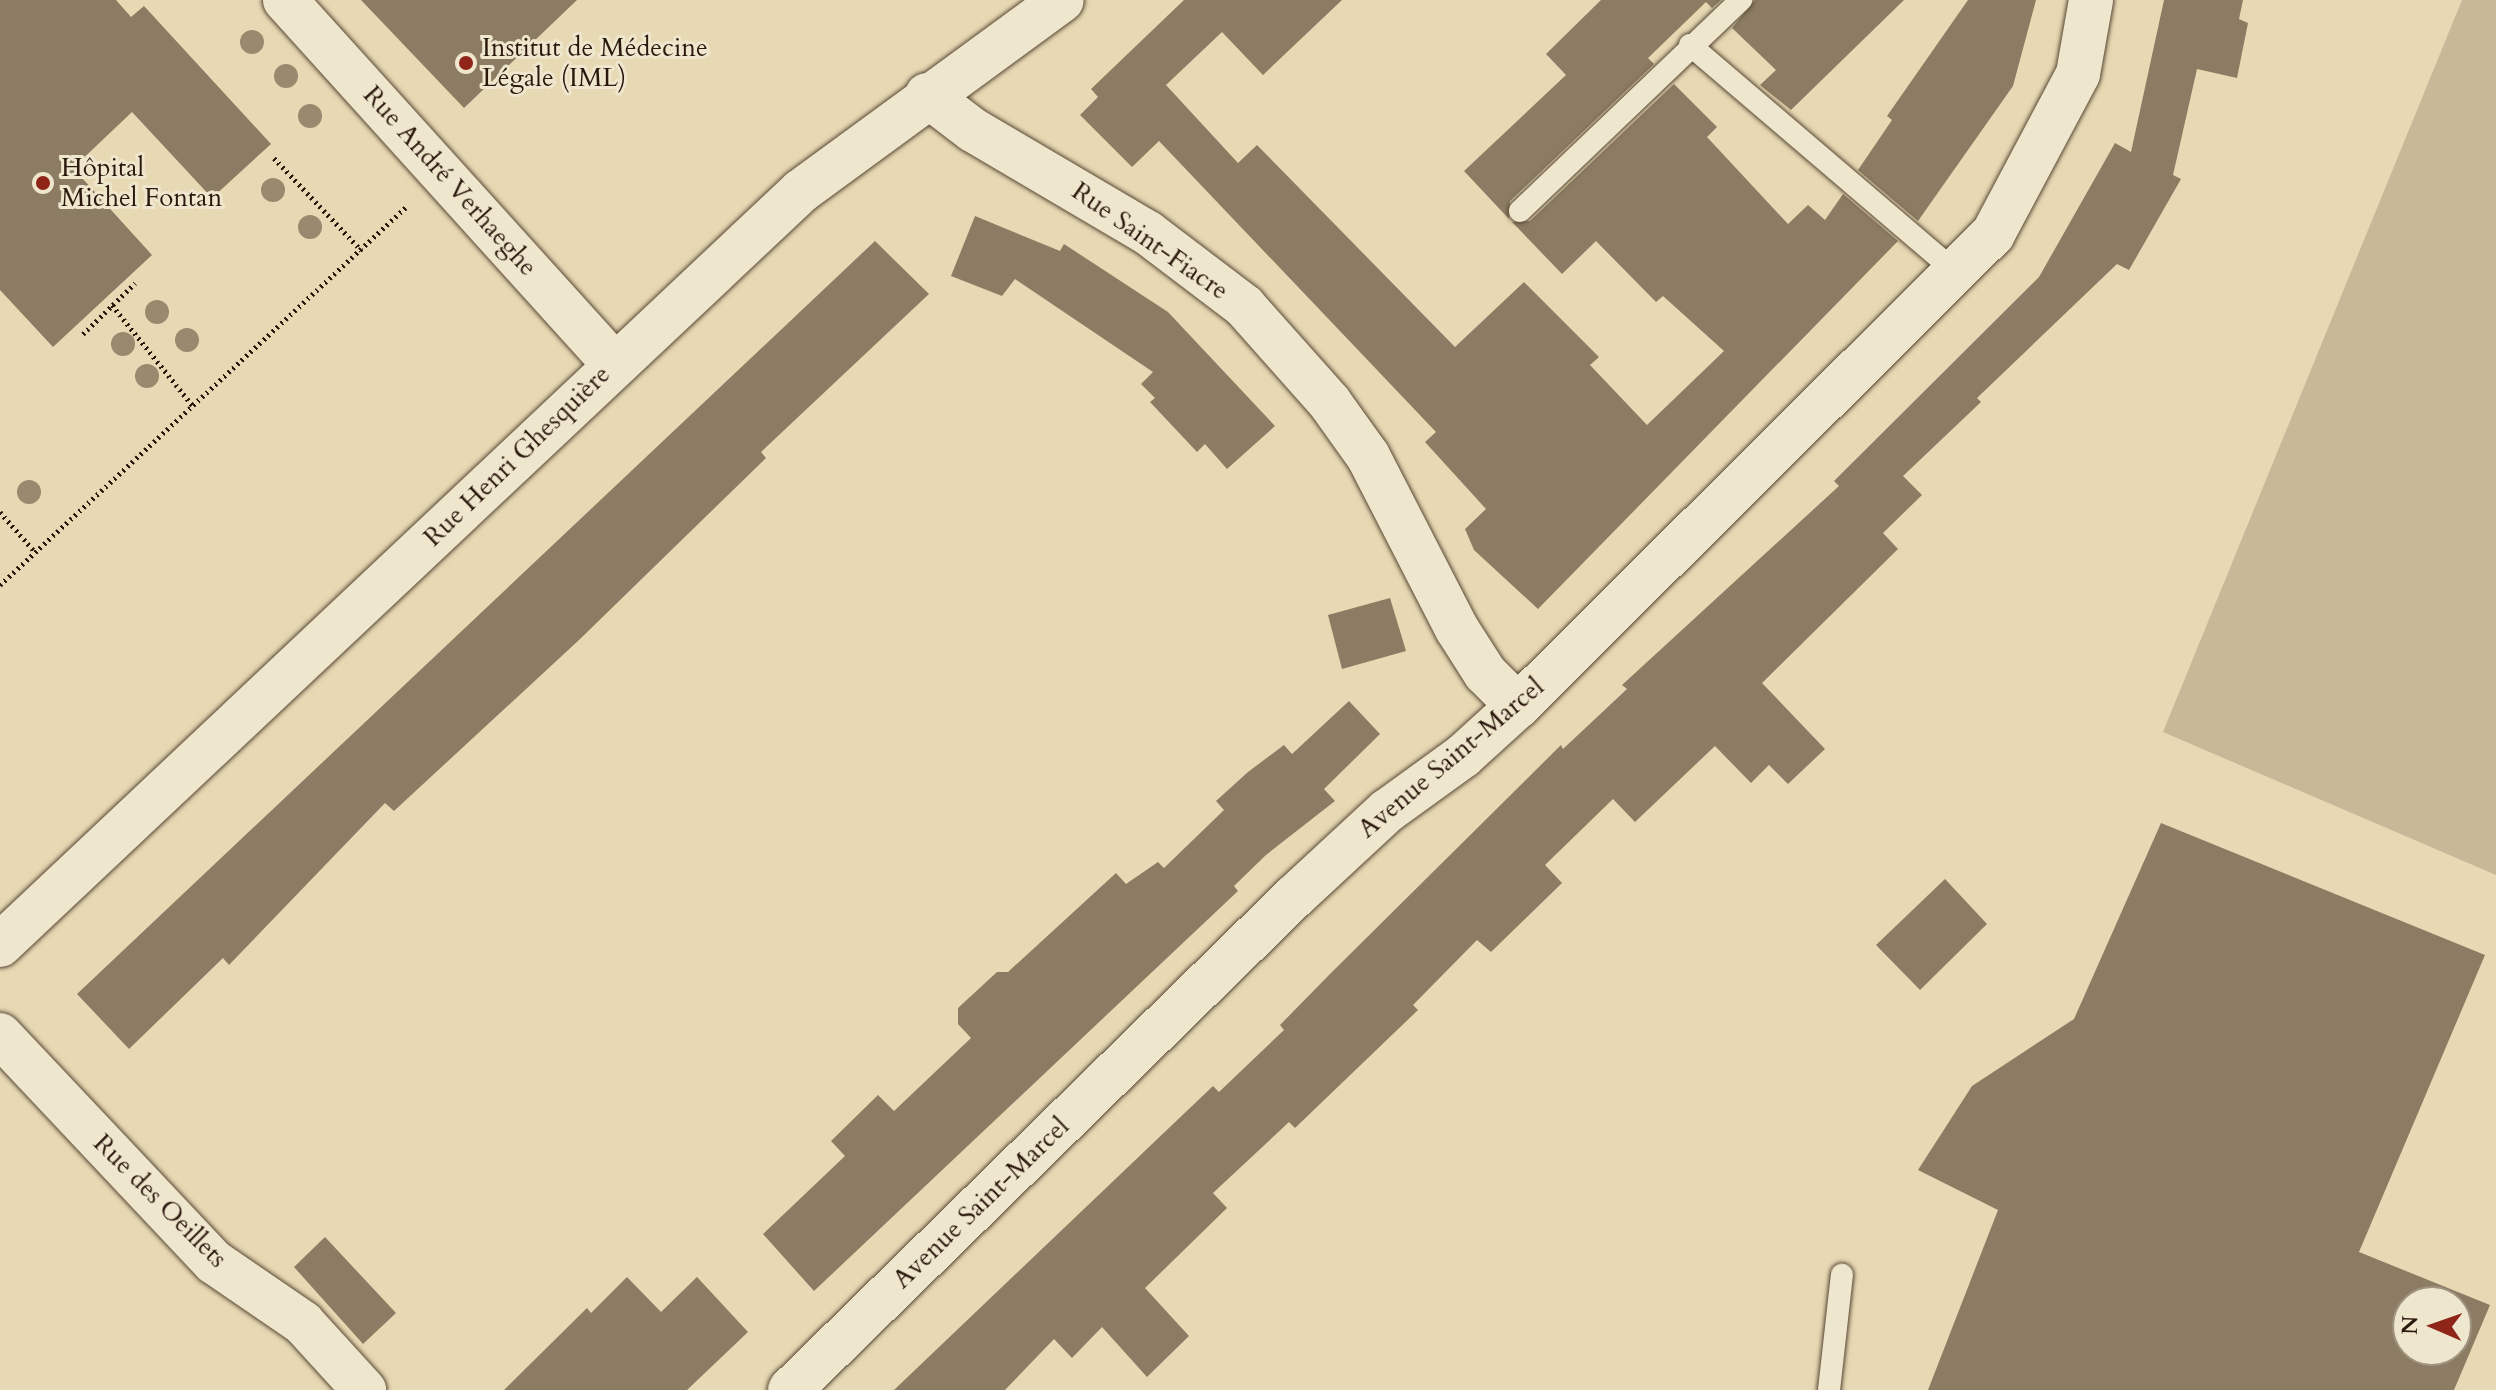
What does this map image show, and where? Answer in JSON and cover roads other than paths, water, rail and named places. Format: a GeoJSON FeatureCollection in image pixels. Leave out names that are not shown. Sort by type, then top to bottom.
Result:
{"type":"FeatureCollection","features":[{"type":"Feature","properties":{"kind":"street","name":"Rue André Verhaeghe"},"geometry":{"type":"LineString","coordinates":[[285,0],[614,364]]}},
{"type":"Feature","properties":{"kind":"street","name":"Rue Henri Ghesquière"},"geometry":{"type":"LineString","coordinates":[[0,945],[801,191],[927,95],[1062,0]]}},
{"type":"Feature","properties":{"kind":"street","name":"Avenue Saint-Marcel"},"geometry":{"type":"LineString","coordinates":[[790,1390],[1305,886],[1387,811],[1463,756],[1518,706],[1993,234],[2078,74],[2091,0]]}},
{"type":"Feature","properties":{"kind":"street","name":"Rue Saint-Fiacre"},"geometry":{"type":"LineString","coordinates":[[927,95],[973,130],[1148,233],[1244,306],[1330,403],[1368,456],[1457,629],[1485,673],[1518,706]]}},
{"type":"Feature","properties":{"kind":"street","name":"Rue des Oeillets"},"geometry":{"type":"LineString","coordinates":[[0,1035],[214,1262],[303,1323],[364,1390]]}},
{"type":"Feature","properties":{"kind":"lane"},"geometry":{"type":"LineString","coordinates":[[1520,211],[1690,45],[1741,0]]}},
{"type":"Feature","properties":{"kind":"lane"},"geometry":{"type":"LineString","coordinates":[[1690,45],[1955,271]]}},
{"type":"Feature","properties":{"kind":"lane"},"geometry":{"type":"LineString","coordinates":[[1829,1390],[1842,1275]]}},
{"type":"Feature","properties":{"kind":"place","name":"Institut de Médecine Légale (IML)"},"geometry":{"type":"Point","coordinates":[466,63]}},
{"type":"Feature","properties":{"kind":"place","name":"Hôpital Michel Fontan"},"geometry":{"type":"Point","coordinates":[43,183]}}]}
